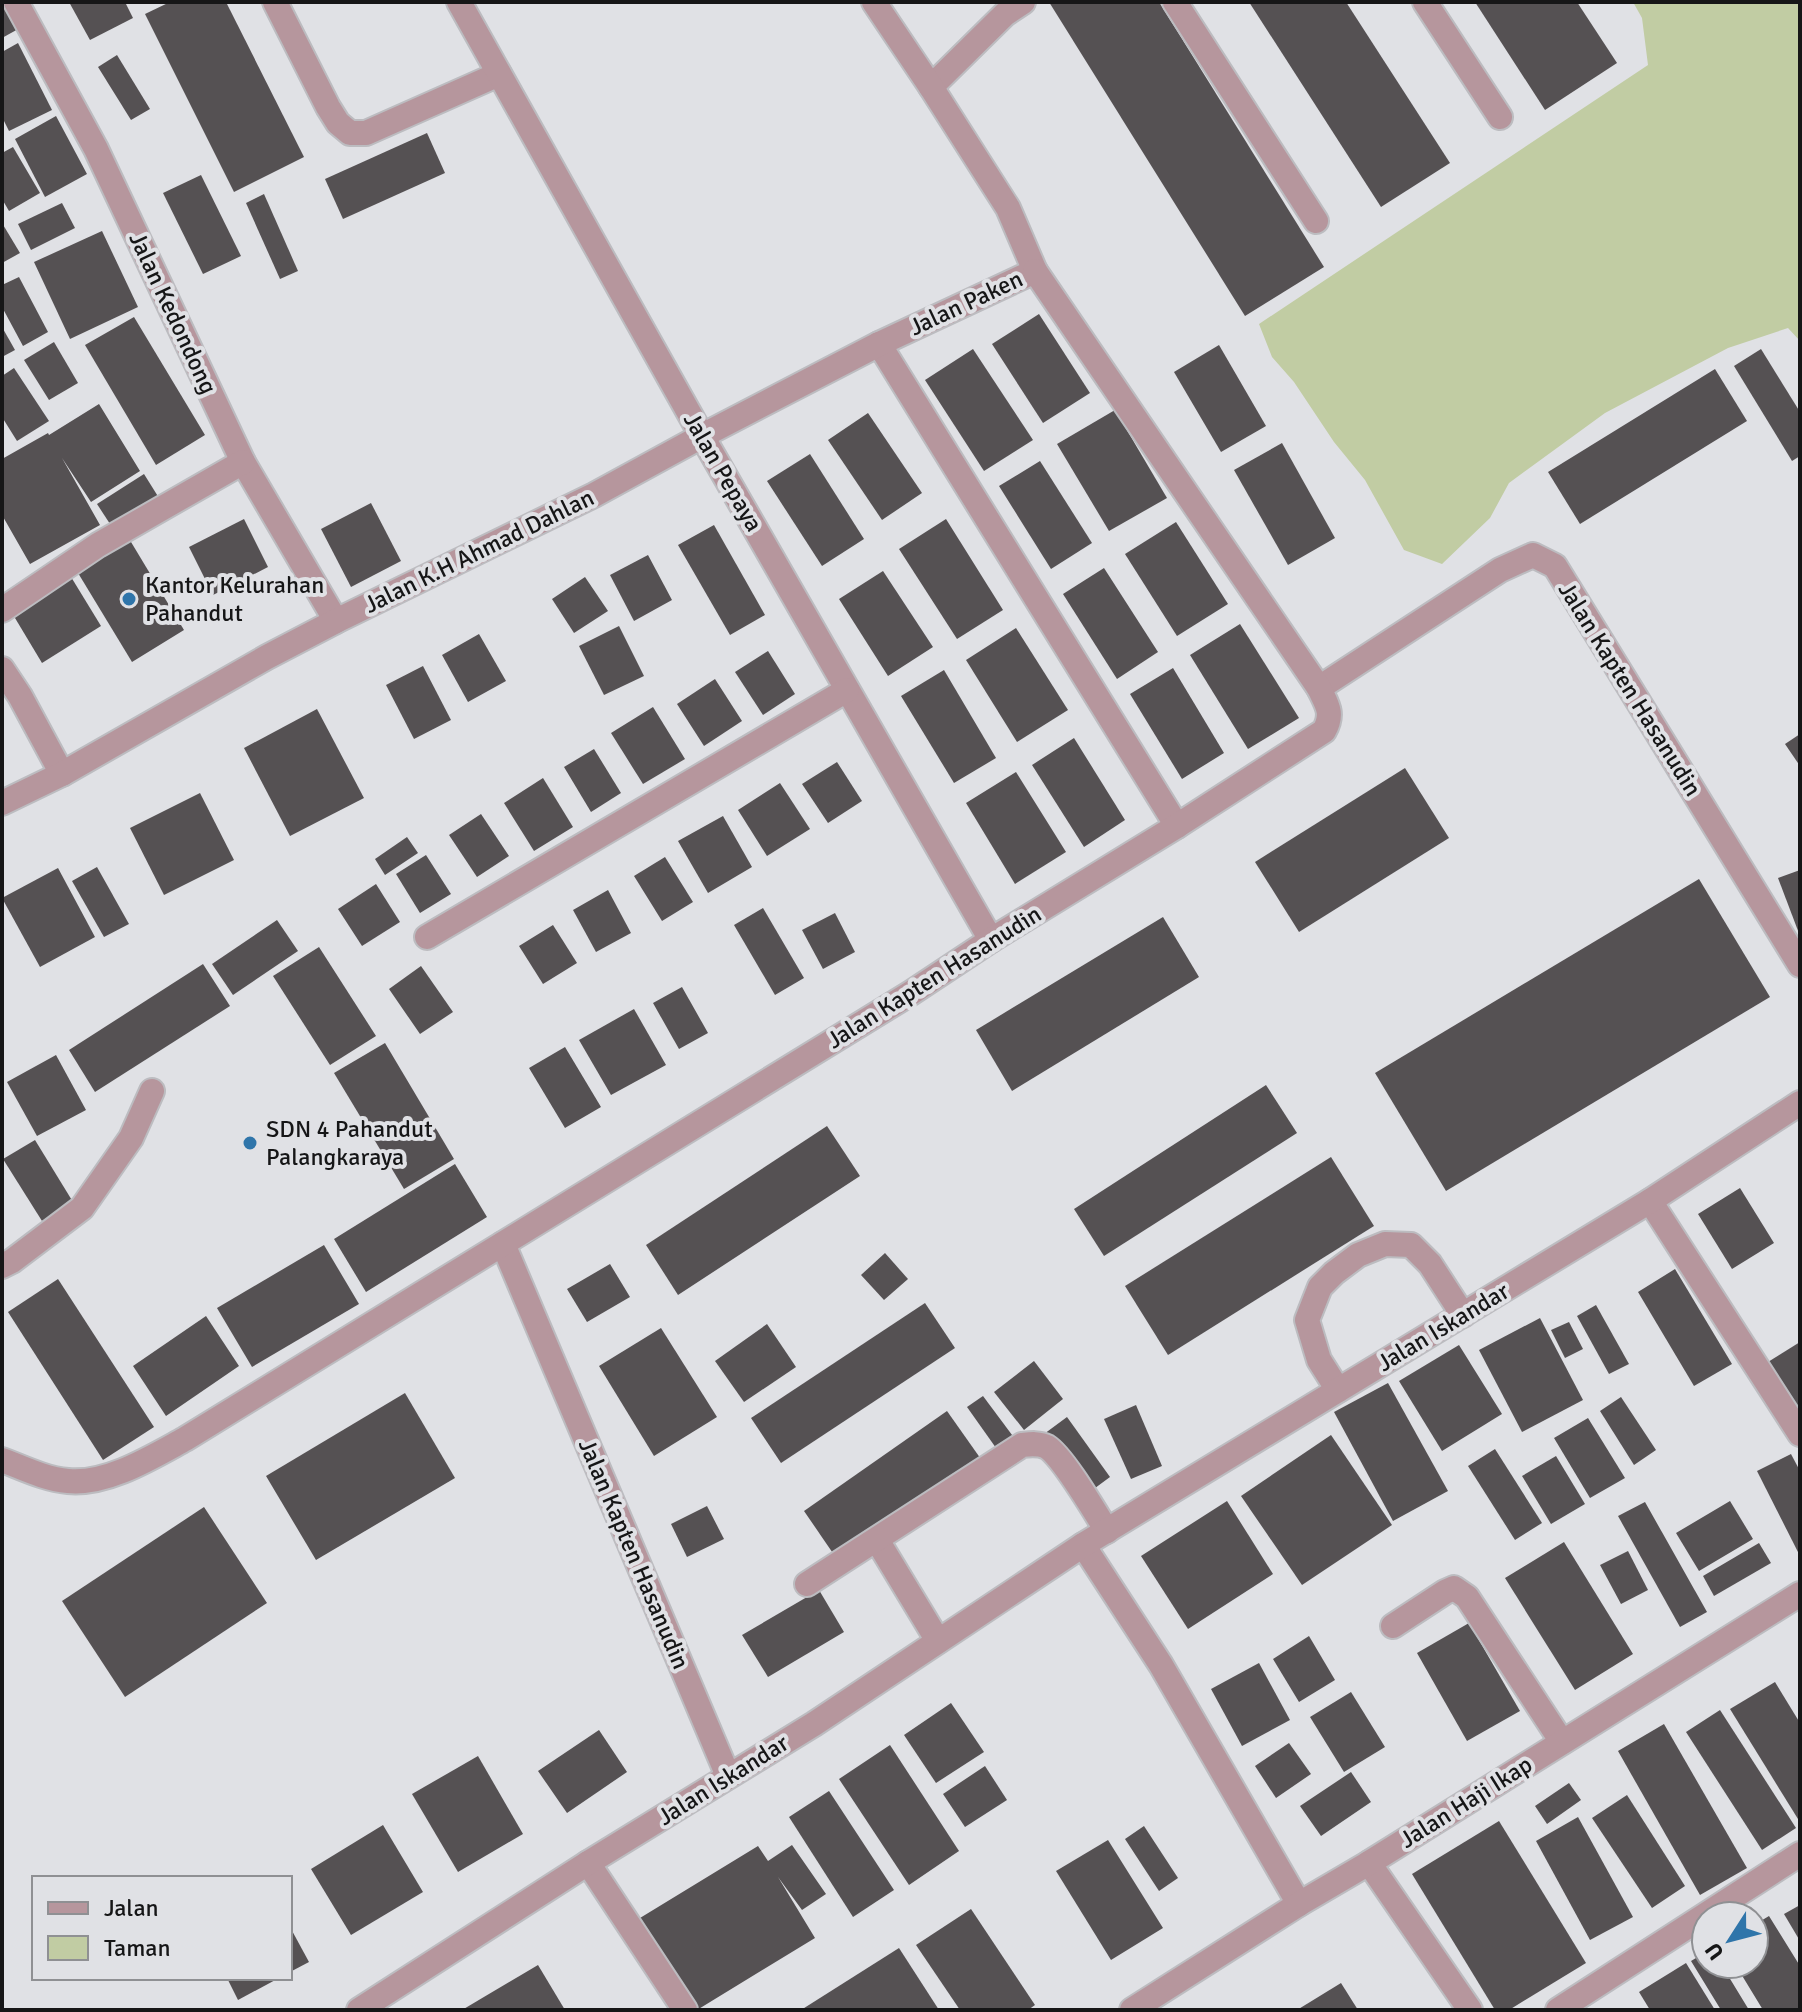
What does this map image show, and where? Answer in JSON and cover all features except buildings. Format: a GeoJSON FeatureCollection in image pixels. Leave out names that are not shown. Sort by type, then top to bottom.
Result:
{"type":"FeatureCollection","features":[{"type":"Feature","properties":{"kind":"street","name":"Jalan Kedondong"},"geometry":{"type":"LineString","coordinates":[[16,2],[96,149],[243,462],[336,621]]}},
{"type":"Feature","properties":{"kind":"street"},"geometry":{"type":"LineString","coordinates":[[275,2],[328,107],[338,123],[350,133],[366,133],[499,74]]}},
{"type":"Feature","properties":{"kind":"street","name":"Jalan Pepaya"},"geometry":{"type":"LineString","coordinates":[[459,2],[702,436],[991,940]]}},
{"type":"Feature","properties":{"kind":"street","name":"Jalan Paken"},"geometry":{"type":"LineString","coordinates":[[702,436],[879,344],[1035,271],[1008,208],[874,2]]}},
{"type":"Feature","properties":{"kind":"street"},"geometry":{"type":"LineString","coordinates":[[931,87],[1005,14],[1023,2]]}},
{"type":"Feature","properties":{"kind":"street"},"geometry":{"type":"LineString","coordinates":[[1175,2],[1316,221]]}},
{"type":"Feature","properties":{"kind":"street"},"geometry":{"type":"LineString","coordinates":[[1425,2],[1500,117]]}},
{"type":"Feature","properties":{"kind":"street","name":"Jalan Kapten Hasanudin"},"geometry":{"type":"LineString","coordinates":[[2,1460],[70,1482],[95,1479],[131,1468],[185,1439],[911,993],[1324,731],[1329,721],[1329,707],[1319,688],[1035,271]]}},
{"type":"Feature","properties":{"kind":"street"},"geometry":{"type":"LineString","coordinates":[[879,344],[1177,826]]}},
{"type":"Feature","properties":{"kind":"street","name":"Jalan K.H Ahmad Dahlan"},"geometry":{"type":"LineString","coordinates":[[2,803],[62,774],[267,657],[594,495],[702,436]]}},
{"type":"Feature","properties":{"kind":"street"},"geometry":{"type":"LineString","coordinates":[[2,610],[98,545],[243,462]]}},
{"type":"Feature","properties":{"kind":"street","name":"Jalan Kapten Hasanudin"},"geometry":{"type":"LineString","coordinates":[[1319,688],[1500,570],[1533,555],[1555,566],[1800,965]]}},
{"type":"Feature","properties":{"kind":"street"},"geometry":{"type":"LineString","coordinates":[[2,669],[62,774]]}},
{"type":"Feature","properties":{"kind":"street"},"geometry":{"type":"LineString","coordinates":[[427,937],[847,690]]}},
{"type":"Feature","properties":{"kind":"street"},"geometry":{"type":"LineString","coordinates":[[2,1266],[82,1208],[131,1138],[152,1091]]}},
{"type":"Feature","properties":{"kind":"street","name":"Jalan Iskandar"},"geometry":{"type":"LineString","coordinates":[[359,2010],[588,1863],[814,1724],[1083,1545],[1650,1201],[1800,1103]]}},
{"type":"Feature","properties":{"kind":"street"},"geometry":{"type":"LineString","coordinates":[[1650,1201],[1800,1434]]}},
{"type":"Feature","properties":{"kind":"street","name":"Jalan Kapten Hasanudin"},"geometry":{"type":"LineString","coordinates":[[503,1244],[728,1776]]}},
{"type":"Feature","properties":{"kind":"street"},"geometry":{"type":"LineString","coordinates":[[1338,1390],[1319,1360],[1307,1320],[1320,1287],[1358,1255],[1385,1244],[1411,1245],[1430,1264],[1463,1315]]}},
{"type":"Feature","properties":{"kind":"street"},"geometry":{"type":"LineString","coordinates":[[807,1584],[1022,1445],[1038,1444],[1049,1448],[1107,1531]]}},
{"type":"Feature","properties":{"kind":"street"},"geometry":{"type":"LineString","coordinates":[[877,1540],[938,1641]]}},
{"type":"Feature","properties":{"kind":"street"},"geometry":{"type":"LineString","coordinates":[[1083,1545],[1161,1665],[1299,1904]]}},
{"type":"Feature","properties":{"kind":"street"},"geometry":{"type":"LineString","coordinates":[[1393,1626],[1454,1588],[1467,1597],[1562,1742]]}},
{"type":"Feature","properties":{"kind":"street","name":"Jalan Haji Ikap"},"geometry":{"type":"LineString","coordinates":[[1132,2010],[1800,1594]]}},
{"type":"Feature","properties":{"kind":"street"},"geometry":{"type":"LineString","coordinates":[[1558,2010],[1800,1854]]}},
{"type":"Feature","properties":{"kind":"street"},"geometry":{"type":"LineString","coordinates":[[588,1863],[685,2010]]}},
{"type":"Feature","properties":{"kind":"street"},"geometry":{"type":"LineString","coordinates":[[1369,1863],[1470,2010]]}},
{"type":"Feature","properties":{"kind":"green space"},"geometry":{"type":"Polygon","coordinates":[[[1633,2],[1800,2],[1800,341],[1788,328],[1728,348],[1605,413],[1509,483],[1490,518],[1442,564],[1404,550],[1365,480],[1334,442],[1294,382],[1272,357],[1259,324],[1648,65],[1642,18],[1633,2]]]}},
{"type":"Feature","properties":{"kind":"place","name":"Kantor Kelurahan Pahandut"},"geometry":{"type":"Point","coordinates":[129,599]}},
{"type":"Feature","properties":{"kind":"place","name":"SDN 4 Pahandut Palangkaraya"},"geometry":{"type":"Point","coordinates":[250,1143]}}]}
